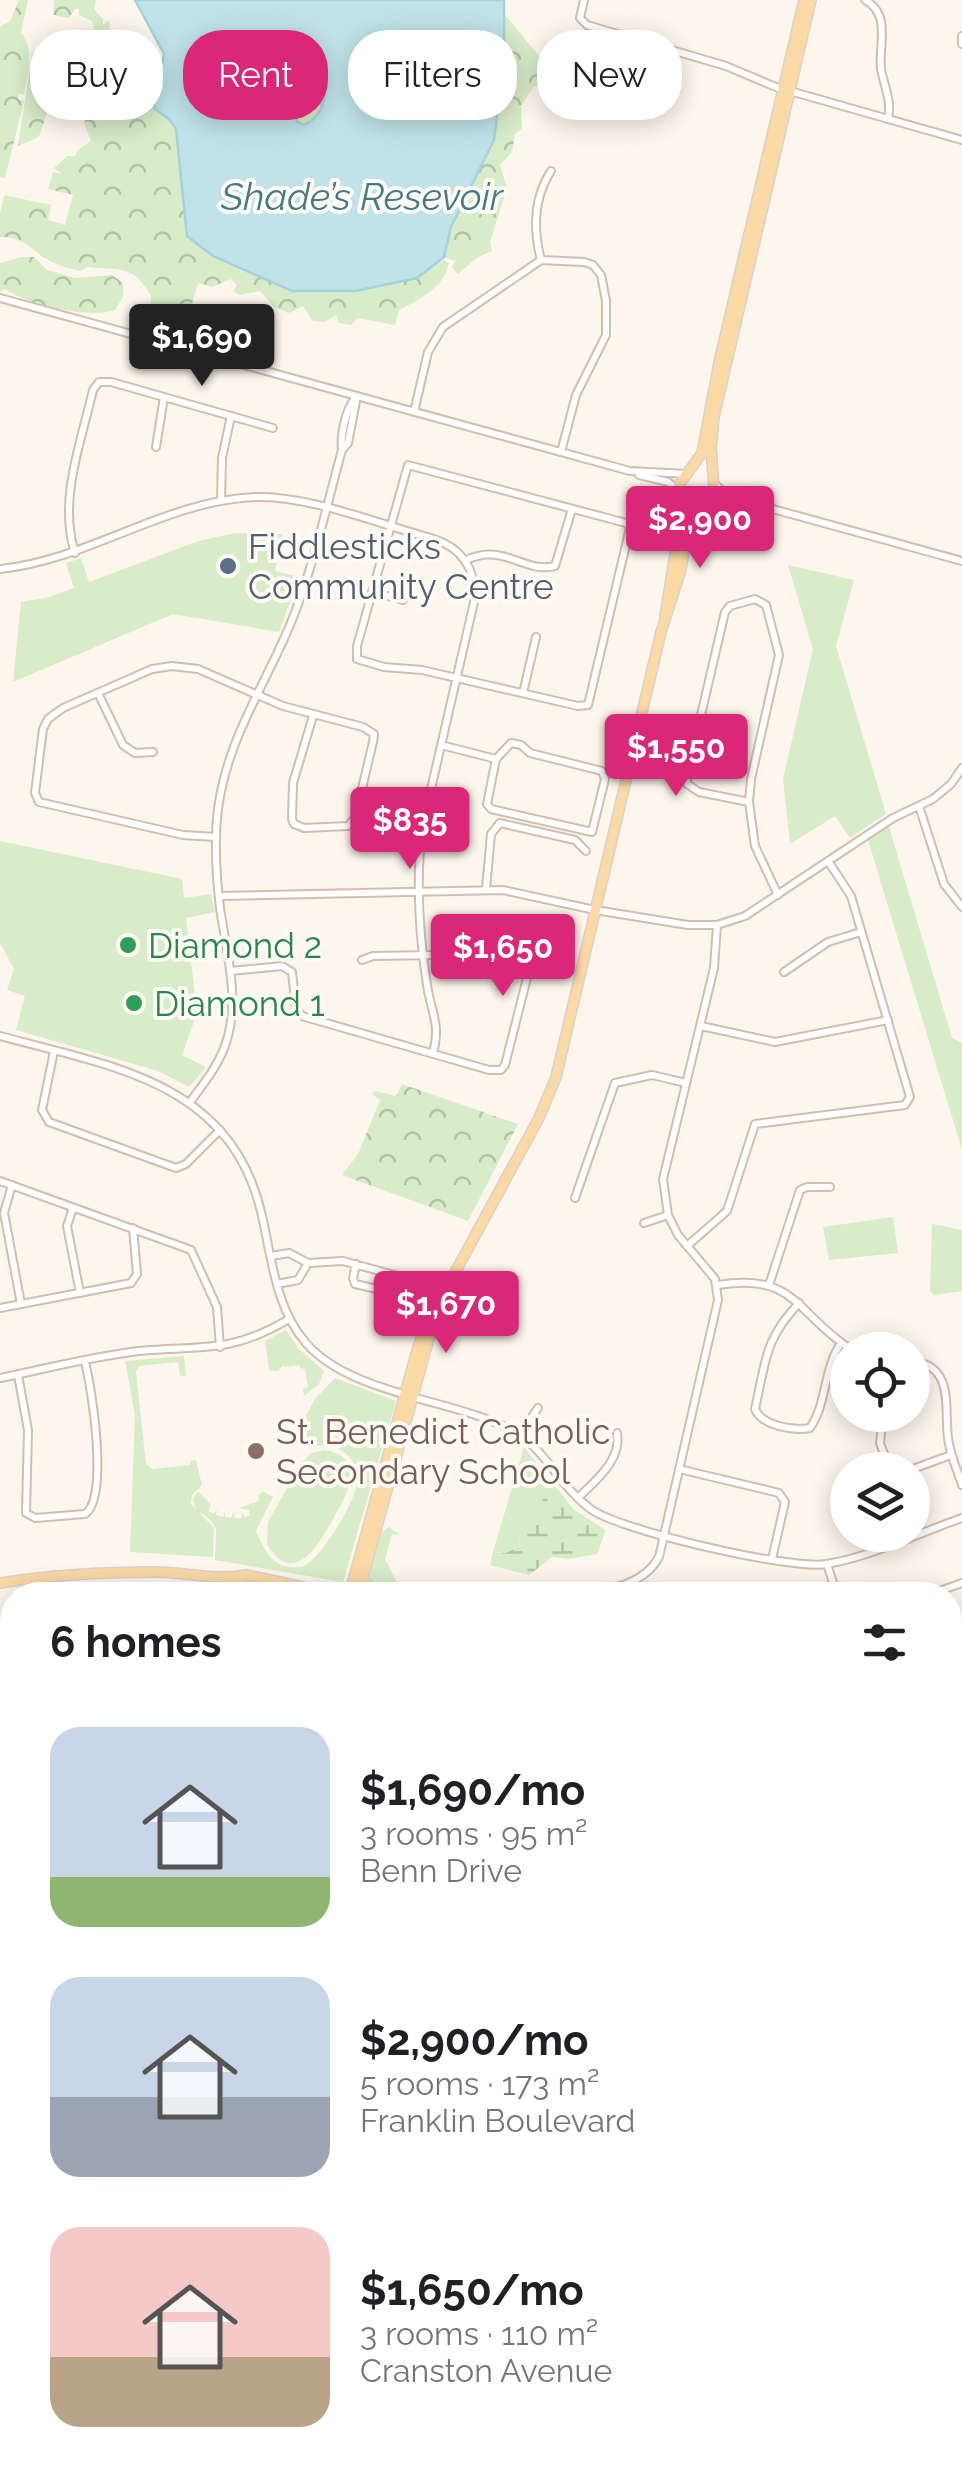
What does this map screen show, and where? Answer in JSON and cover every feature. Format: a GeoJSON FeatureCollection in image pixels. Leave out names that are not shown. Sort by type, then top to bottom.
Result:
{"type":"FeatureCollection","features":[{"type":"Feature","properties":{"kind":"main road"},"geometry":{"type":"LineString","coordinates":[[349,1582],[447,1283],[540,1118],[556,1076],[665,617],[680,575],[689,519],[712,493],[714,420],[808,0]]}},
{"type":"Feature","properties":{"kind":"main road"},"geometry":{"type":"LineString","coordinates":[[665,617],[680,523],[680,480],[702,453],[713,389],[787,90]]}},
{"type":"Feature","properties":{"kind":"main road"},"geometry":{"type":"LineString","coordinates":[[687,474],[702,473],[714,482]]}},
{"type":"Feature","properties":{"kind":"main road"},"geometry":{"type":"LineString","coordinates":[[679,491],[692,501],[702,502]]}},
{"type":"Feature","properties":{"kind":"main road"},"geometry":{"type":"LineString","coordinates":[[362,1582],[410,1394]]}},
{"type":"Feature","properties":{"kind":"main road"},"geometry":{"type":"LineString","coordinates":[[8,1582],[82,1573],[157,1572],[232,1578],[247,1574],[284,1582]]}},
{"type":"Feature","properties":{"kind":"main road"},"geometry":{"type":"LineString","coordinates":[[232,1578],[238,1582]]}},
{"type":"Feature","properties":{"kind":"main road"},"geometry":{"type":"LineString","coordinates":[[363,1578],[366,1582]]}},
{"type":"Feature","properties":{"kind":"street"},"geometry":{"type":"LineString","coordinates":[[584,0],[580,18],[587,25],[726,66],[787,90],[962,140]]}},
{"type":"Feature","properties":{"kind":"street"},"geometry":{"type":"LineString","coordinates":[[865,0],[878,14],[882,26],[880,61],[890,105],[888,119]]}},
{"type":"Feature","properties":{"kind":"street"},"geometry":{"type":"LineString","coordinates":[[962,36],[962,44]]}},
{"type":"Feature","properties":{"kind":"street"},"geometry":{"type":"LineString","coordinates":[[541,260],[534,222],[541,191],[551,171]]}},
{"type":"Feature","properties":{"kind":"street"},"geometry":{"type":"LineString","coordinates":[[414,412],[428,352],[436,335],[541,260],[593,265],[601,274],[606,336],[576,394],[561,452]]}},
{"type":"Feature","properties":{"kind":"street"},"geometry":{"type":"LineString","coordinates":[[0,298],[630,471],[668,482],[679,491]]}},
{"type":"Feature","properties":{"kind":"street"},"geometry":{"type":"LineString","coordinates":[[75,553],[66,518],[68,499],[95,386],[102,380],[273,428]]}},
{"type":"Feature","properties":{"kind":"street"},"geometry":{"type":"LineString","coordinates":[[190,1102],[219,1060],[232,1008],[216,836],[226,768],[238,729],[304,589],[351,402],[358,396]]}},
{"type":"Feature","properties":{"kind":"street"},"geometry":{"type":"LineString","coordinates":[[156,447],[164,397]]}},
{"type":"Feature","properties":{"kind":"street"},"geometry":{"type":"LineString","coordinates":[[221,501],[222,458],[230,416]]}},
{"type":"Feature","properties":{"kind":"street"},"geometry":{"type":"LineString","coordinates":[[408,464],[572,509],[626,523],[630,528],[592,699],[583,706],[357,659],[357,646],[408,464]]}},
{"type":"Feature","properties":{"kind":"street"},"geometry":{"type":"LineString","coordinates":[[630,471],[687,474]]}},
{"type":"Feature","properties":{"kind":"street"},"geometry":{"type":"LineString","coordinates":[[714,482],[724,493],[751,503],[962,562]]}},
{"type":"Feature","properties":{"kind":"street"},"geometry":{"type":"LineString","coordinates":[[0,569],[50,562],[181,512],[221,501],[284,498],[444,542],[466,560],[475,583],[475,598],[422,828],[424,955],[427,988],[438,1026],[433,1053]]}},
{"type":"Feature","properties":{"kind":"street"},"geometry":{"type":"LineString","coordinates":[[702,502],[751,503]]}},
{"type":"Feature","properties":{"kind":"street"},"geometry":{"type":"LineString","coordinates":[[466,560],[493,552],[544,567],[555,566],[572,509]]}},
{"type":"Feature","properties":{"kind":"street"},"geometry":{"type":"LineString","coordinates":[[372,592],[403,600]]}},
{"type":"Feature","properties":{"kind":"street"},"geometry":{"type":"LineString","coordinates":[[749,802],[699,792],[687,784],[687,775],[726,612],[730,606],[755,599],[766,605],[779,651],[749,802],[755,846],[778,895]]}},
{"type":"Feature","properties":{"kind":"street"},"geometry":{"type":"LineString","coordinates":[[524,693],[536,637]]}},
{"type":"Feature","properties":{"kind":"street"},"geometry":{"type":"LineString","coordinates":[[216,836],[173,833],[44,804],[36,798],[45,724],[54,713],[152,669],[198,669],[312,716],[363,727],[374,734],[355,818],[348,826],[304,828],[292,819],[293,783],[312,716]]}},
{"type":"Feature","properties":{"kind":"street"},"geometry":{"type":"LineString","coordinates":[[98,693],[123,744],[136,753],[153,752]]}},
{"type":"Feature","properties":{"kind":"street"},"geometry":{"type":"LineString","coordinates":[[511,743],[516,743],[530,753],[602,771],[605,779],[592,832],[491,809],[487,804],[496,759],[511,743]]}},
{"type":"Feature","properties":{"kind":"street"},"geometry":{"type":"LineString","coordinates":[[441,745],[496,759]]}},
{"type":"Feature","properties":{"kind":"street"},"geometry":{"type":"LineString","coordinates":[[219,896],[486,889],[688,925],[717,925],[746,916],[893,818],[946,790],[962,768]]}},
{"type":"Feature","properties":{"kind":"street"},"geometry":{"type":"LineString","coordinates":[[919,806],[944,884],[962,907]]}},
{"type":"Feature","properties":{"kind":"street"},"geometry":{"type":"LineString","coordinates":[[486,889],[491,834],[500,823],[574,840],[586,851]]}},
{"type":"Feature","properties":{"kind":"street"},"geometry":{"type":"LineString","coordinates":[[687,1246],[727,1210],[755,1124],[906,1106],[909,1102],[851,896],[828,861]]}},
{"type":"Feature","properties":{"kind":"street"},"geometry":{"type":"LineString","coordinates":[[630,1582],[652,1568],[665,1535],[718,1300],[718,1285],[668,1215],[663,1191],[664,1165],[717,951],[717,925]]}},
{"type":"Feature","properties":{"kind":"street"},"geometry":{"type":"LineString","coordinates":[[784,972],[828,942],[860,932]]}},
{"type":"Feature","properties":{"kind":"street"},"geometry":{"type":"LineString","coordinates":[[230,971],[289,968],[296,1010],[302,1016],[489,1070],[501,1070],[508,1057],[529,970],[523,960],[494,954],[373,956],[362,960]]}},
{"type":"Feature","properties":{"kind":"street"},"geometry":{"type":"LineString","coordinates":[[701,1026],[775,1042],[888,1020]]}},
{"type":"Feature","properties":{"kind":"street"},"geometry":{"type":"LineString","coordinates":[[0,1036],[149,1080],[190,1102],[220,1130],[242,1161],[251,1180],[289,1319],[306,1344],[324,1361],[354,1377],[506,1426],[540,1450],[578,1498],[612,1521],[802,1566],[826,1564],[962,1518]]}},
{"type":"Feature","properties":{"kind":"street"},"geometry":{"type":"LineString","coordinates":[[54,1051],[42,1104],[42,1114],[49,1122],[176,1168],[186,1164],[220,1130]]}},
{"type":"Feature","properties":{"kind":"street"},"geometry":{"type":"LineString","coordinates":[[575,1198],[615,1084],[652,1076],[686,1083]]}},
{"type":"Feature","properties":{"kind":"street"},"geometry":{"type":"LineString","coordinates":[[0,1181],[194,1252],[219,1312],[220,1347]]}},
{"type":"Feature","properties":{"kind":"street"},"geometry":{"type":"LineString","coordinates":[[12,1185],[4,1213],[22,1304]]}},
{"type":"Feature","properties":{"kind":"street"},"geometry":{"type":"LineString","coordinates":[[769,1285],[800,1190],[808,1186],[830,1187]]}},
{"type":"Feature","properties":{"kind":"street"},"geometry":{"type":"LineString","coordinates":[[73,1208],[68,1226],[80,1294]]}},
{"type":"Feature","properties":{"kind":"street"},"geometry":{"type":"LineString","coordinates":[[644,1223],[668,1215]]}},
{"type":"Feature","properties":{"kind":"street"},"geometry":{"type":"LineString","coordinates":[[0,1308],[127,1285],[138,1274],[133,1228]]}},
{"type":"Feature","properties":{"kind":"street"},"geometry":{"type":"LineString","coordinates":[[271,1256],[289,1253],[308,1263],[330,1260],[356,1264],[398,1276],[402,1286],[399,1294],[356,1284],[356,1264]]}},
{"type":"Feature","properties":{"kind":"street"},"geometry":{"type":"LineString","coordinates":[[277,1284],[298,1280],[308,1263]]}},
{"type":"Feature","properties":{"kind":"street"},"geometry":{"type":"LineString","coordinates":[[718,1285],[752,1282],[784,1291],[830,1332]]}},
{"type":"Feature","properties":{"kind":"street"},"geometry":{"type":"LineString","coordinates":[[799,1304],[771,1338],[755,1408],[757,1416],[802,1430],[810,1428],[816,1420],[830,1364]]}},
{"type":"Feature","properties":{"kind":"street"},"geometry":{"type":"LineString","coordinates":[[0,1378],[135,1352],[220,1347],[252,1340],[289,1319]]}},
{"type":"Feature","properties":{"kind":"street"},"geometry":{"type":"LineString","coordinates":[[18,1375],[28,1430],[26,1513],[35,1518],[85,1514],[93,1504],[97,1435],[86,1362]]}},
{"type":"Feature","properties":{"kind":"street"},"geometry":{"type":"LineString","coordinates":[[930,1367],[944,1383],[952,1455],[962,1485]]}},
{"type":"Feature","properties":{"kind":"street"},"geometry":{"type":"LineString","coordinates":[[520,1435],[538,1408]]}},
{"type":"Feature","properties":{"kind":"street"},"geometry":{"type":"LineString","coordinates":[[578,1498],[607,1468],[617,1451],[617,1433]]}},
{"type":"Feature","properties":{"kind":"street"},"geometry":{"type":"LineString","coordinates":[[930,1463],[952,1455]]}},
{"type":"Feature","properties":{"kind":"street"},"geometry":{"type":"LineString","coordinates":[[680,1469],[779,1492],[784,1502],[772,1559]]}},
{"type":"Feature","properties":{"kind":"street"},"geometry":{"type":"LineString","coordinates":[[826,1564],[832,1582]]}},
{"type":"Feature","properties":{"kind":"green space"},"geometry":{"type":"Polygon","coordinates":[[[19,0],[28,0],[21,33],[28,46],[29,62],[24,94],[19,94],[18,99],[24,101],[5,178],[0,177],[0,27],[10,21],[19,0]]]}},
{"type":"Feature","properties":{"kind":"green space"},"geometry":{"type":"Polygon","coordinates":[[[54,0],[96,0],[94,9],[103,25],[109,20],[110,30],[94,30],[92,21],[79,15],[79,9],[69,18],[53,15],[54,0]]]}},
{"type":"Feature","properties":{"kind":"green space"},"geometry":{"type":"Polygon","coordinates":[[[505,15],[537,54],[537,86],[521,106],[522,129],[515,134],[512,152],[500,165],[507,188],[490,242],[492,251],[458,274],[452,267],[455,261],[444,257],[455,222],[496,120],[517,120],[517,30],[505,30],[505,15]]]}},
{"type":"Feature","properties":{"kind":"green space"},"geometry":{"type":"Polygon","coordinates":[[[30,66],[30,120],[44,120],[39,137],[18,146],[30,66]]]}},
{"type":"Feature","properties":{"kind":"green space"},"geometry":{"type":"Polygon","coordinates":[[[163,115],[171,121],[176,129],[182,193],[213,256],[292,291],[417,278],[440,260],[449,263],[447,272],[430,292],[399,310],[395,325],[357,318],[352,325],[339,323],[336,315],[325,322],[313,321],[303,306],[289,313],[274,307],[260,291],[239,295],[233,291],[237,285],[231,279],[212,287],[198,283],[185,344],[150,314],[151,296],[134,275],[114,269],[88,267],[81,271],[65,267],[21,241],[0,237],[4,195],[51,205],[48,220],[65,225],[73,195],[48,189],[53,172],[62,174],[54,168],[91,141],[84,123],[163,120],[163,115]]]}},
{"type":"Feature","properties":{"kind":"green space"},"geometry":{"type":"Polygon","coordinates":[[[34,257],[47,270],[75,278],[112,275],[123,283],[123,297],[115,310],[90,313],[59,309],[5,289],[0,291],[0,263],[34,257]]]}},
{"type":"Feature","properties":{"kind":"green space"},"geometry":{"type":"Polygon","coordinates":[[[235,533],[283,534],[275,571],[299,577],[279,632],[173,614],[13,682],[21,602],[74,588],[66,563],[81,558],[89,582],[198,541],[235,533]]]}},
{"type":"Feature","properties":{"kind":"green space"},"geometry":{"type":"Polygon","coordinates":[[[788,565],[854,580],[836,646],[886,814],[850,838],[835,816],[790,844],[783,779],[813,649],[788,565]]]}},
{"type":"Feature","properties":{"kind":"green space"},"geometry":{"type":"Polygon","coordinates":[[[889,827],[952,1038],[962,1043],[962,1150],[868,840],[889,827]]]}},
{"type":"Feature","properties":{"kind":"green space"},"geometry":{"type":"Polygon","coordinates":[[[0,841],[182,879],[184,898],[211,894],[215,912],[186,918],[197,1013],[182,1055],[206,1067],[189,1087],[158,1071],[16,1030],[25,996],[7,990],[14,969],[0,943],[0,841]]]}},
{"type":"Feature","properties":{"kind":"green space"},"geometry":{"type":"Polygon","coordinates":[[[402,1084],[518,1124],[468,1221],[342,1175],[358,1154],[380,1100],[373,1095],[374,1091],[396,1096],[402,1084]]]}},
{"type":"Feature","properties":{"kind":"green space"},"geometry":{"type":"Polygon","coordinates":[[[893,1217],[898,1253],[829,1260],[823,1227],[893,1217]]]}},
{"type":"Feature","properties":{"kind":"green space"},"geometry":{"type":"Polygon","coordinates":[[[932,1224],[962,1230],[962,1291],[934,1295],[930,1291],[932,1224]]]}},
{"type":"Feature","properties":{"kind":"green space"},"geometry":{"type":"Polygon","coordinates":[[[286,1330],[299,1349],[324,1371],[319,1384],[304,1396],[303,1389],[308,1387],[305,1369],[299,1365],[284,1367],[285,1364],[277,1371],[269,1370],[265,1341],[286,1330]]]}},
{"type":"Feature","properties":{"kind":"green space"},"geometry":{"type":"Polygon","coordinates":[[[184,1356],[186,1376],[180,1376],[178,1362],[139,1366],[136,1372],[146,1464],[152,1469],[190,1465],[190,1461],[196,1460],[202,1485],[192,1495],[191,1504],[214,1528],[213,1557],[130,1552],[135,1415],[125,1361],[184,1356]]]}},
{"type":"Feature","properties":{"kind":"green space"},"geometry":{"type":"Polygon","coordinates":[[[335,1378],[396,1401],[343,1582],[215,1560],[216,1529],[210,1519],[196,1510],[193,1499],[198,1491],[211,1505],[208,1511],[214,1514],[217,1509],[216,1515],[223,1517],[225,1511],[225,1517],[231,1518],[233,1512],[235,1518],[242,1518],[242,1512],[244,1517],[250,1516],[249,1510],[239,1508],[259,1501],[263,1491],[273,1497],[256,1531],[267,1553],[284,1566],[302,1567],[310,1562],[336,1529],[355,1491],[354,1464],[336,1447],[309,1448],[306,1443],[303,1446],[293,1440],[315,1399],[335,1378]]]}},
{"type":"Feature","properties":{"kind":"green space"},"geometry":{"type":"Polygon","coordinates":[[[524,1447],[564,1497],[544,1499],[520,1536],[519,1547],[505,1553],[493,1552],[524,1447]]]}},
{"type":"Feature","properties":{"kind":"green space"},"geometry":{"type":"Polygon","coordinates":[[[325,1450],[347,1461],[351,1469],[348,1489],[313,1550],[296,1563],[286,1563],[267,1544],[268,1522],[302,1462],[312,1453],[325,1450]]]}},
{"type":"Feature","properties":{"kind":"green space"},"geometry":{"type":"Polygon","coordinates":[[[564,1497],[573,1509],[606,1530],[597,1554],[569,1559],[552,1557],[529,1575],[490,1565],[493,1552],[505,1553],[519,1547],[520,1536],[544,1498],[564,1497]]]}},
{"type":"Feature","properties":{"kind":"green space"},"geometry":{"type":"Polygon","coordinates":[[[389,1527],[400,1535],[392,1534],[385,1559],[396,1582],[373,1582],[368,1578],[382,1532],[389,1527]]]}},
{"type":"Feature","properties":{"kind":"water","name":"Shade’s Resevoir"},"geometry":{"type":"Polygon","coordinates":[[[135,0],[504,0],[504,30],[348,30],[348,120],[496,120],[494,140],[451,227],[444,257],[417,278],[355,291],[292,291],[213,256],[187,236],[176,129],[163,115],[163,30],[151,30],[135,0]]]}},
{"type":"Feature","properties":{"kind":"place","name":"Fiddlesticks Community Centre"},"geometry":{"type":"Point","coordinates":[228,566]}},
{"type":"Feature","properties":{"kind":"place","name":"Diamond 2"},"geometry":{"type":"Point","coordinates":[128,945]}},
{"type":"Feature","properties":{"kind":"place","name":"Diamond 1"},"geometry":{"type":"Point","coordinates":[134,1003]}},
{"type":"Feature","properties":{"kind":"place","name":"St. Benedict Catholic Secondary School"},"geometry":{"type":"Point","coordinates":[256,1451]}}]}
